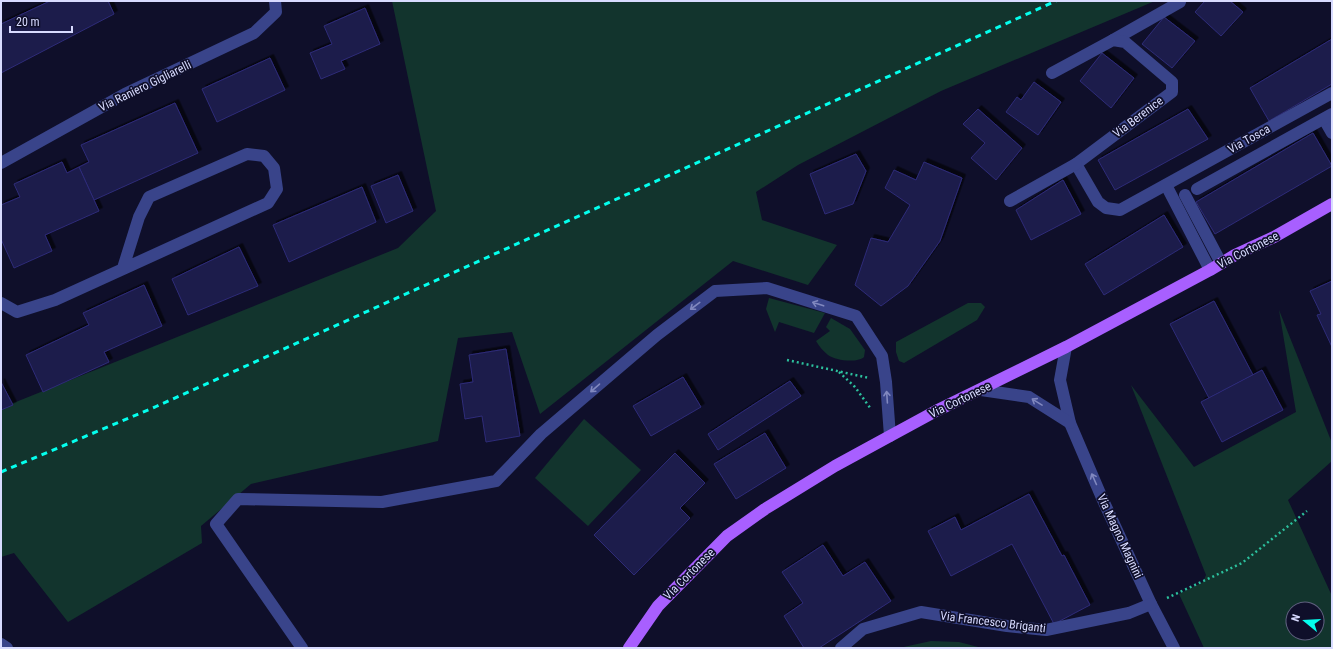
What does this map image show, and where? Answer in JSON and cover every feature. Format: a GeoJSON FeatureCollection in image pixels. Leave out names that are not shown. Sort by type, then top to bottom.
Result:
{"type":"FeatureCollection","features":[{"type":"Feature","properties":{"kind":"main road","name":"Via Cortonese"},"geometry":{"type":"LineString","coordinates":[[629,648],[658,606],[727,536],[765,509],[822,474],[936,411],[1066,347],[1210,270],[1235,255],[1274,237],[1332,204]]}},
{"type":"Feature","properties":{"kind":"street","name":"Via Raniero Gigliarelli"},"geometry":{"type":"LineString","coordinates":[[1,163],[125,94],[254,33],[276,12],[275,1]]}},
{"type":"Feature","properties":{"kind":"street"},"geometry":{"type":"LineString","coordinates":[[1052,73],[1180,2]]}},
{"type":"Feature","properties":{"kind":"street","name":"Via Berenice"},"geometry":{"type":"LineString","coordinates":[[1010,201],[1076,164],[1172,92],[1172,82],[1125,42],[1113,40]]}},
{"type":"Feature","properties":{"kind":"street","name":"Via Tosca"},"geometry":{"type":"LineString","coordinates":[[1076,164],[1098,202],[1106,208],[1120,210],[1332,93]]}},
{"type":"Feature","properties":{"kind":"street"},"geometry":{"type":"LineString","coordinates":[[1197,189],[1328,116],[1332,133]]}},
{"type":"Feature","properties":{"kind":"street"},"geometry":{"type":"LineString","coordinates":[[2,304],[17,312],[55,300],[268,203],[277,190],[274,168],[264,156],[247,154],[149,197],[139,217],[123,268]]}},
{"type":"Feature","properties":{"kind":"street"},"geometry":{"type":"LineString","coordinates":[[1166,185],[1210,270]]}},
{"type":"Feature","properties":{"kind":"street"},"geometry":{"type":"LineString","coordinates":[[1185,195],[1221,263]]}},
{"type":"Feature","properties":{"kind":"street"},"geometry":{"type":"LineString","coordinates":[[302,648],[216,524],[238,499],[382,502],[496,481],[541,434],[657,335],[715,290],[767,288],[856,316],[882,356],[886,382],[890,436]]}},
{"type":"Feature","properties":{"kind":"street","name":"Via Magno Magnini"},"geometry":{"type":"LineString","coordinates":[[1066,347],[1060,380],[1070,423],[1102,498],[1151,604],[1174,648]]}},
{"type":"Feature","properties":{"kind":"street"},"geometry":{"type":"LineString","coordinates":[[981,390],[1029,397],[1070,423]]}},
{"type":"Feature","properties":{"kind":"street","name":"Via Francesco Briganti"},"geometry":{"type":"LineString","coordinates":[[841,648],[863,629],[921,612],[1007,626],[1046,630],[1129,613],[1151,604]]}},
{"type":"Feature","properties":{"kind":"street"},"geometry":{"type":"LineString","coordinates":[[1,644],[7,648]]}},
{"type":"Feature","properties":{"kind":"path"},"geometry":{"type":"LineString","coordinates":[[787,360],[886,382]]}},
{"type":"Feature","properties":{"kind":"path"},"geometry":{"type":"LineString","coordinates":[[839,372],[854,387],[873,412]]}},
{"type":"Feature","properties":{"kind":"path"},"geometry":{"type":"LineString","coordinates":[[1151,604],[1179,594],[1242,563],[1307,512]]}},
{"type":"Feature","properties":{"kind":"green space"},"geometry":{"type":"Polygon","coordinates":[[[392,1],[1155,1],[941,91],[798,165],[756,192],[762,220],[837,245],[808,285],[733,261],[540,414],[512,332],[458,338],[438,441],[251,484],[201,526],[202,543],[68,622],[14,553],[1,557],[1,408],[398,248],[436,211],[392,1]]]}},
{"type":"Feature","properties":{"kind":"green space"},"geometry":{"type":"Polygon","coordinates":[[[769,298],[825,313],[814,333],[779,322],[775,332],[766,309],[769,298]]]}},
{"type":"Feature","properties":{"kind":"green space"},"geometry":{"type":"Polygon","coordinates":[[[968,303],[981,303],[985,307],[977,320],[904,363],[899,361],[896,352],[896,342],[968,303]]]}},
{"type":"Feature","properties":{"kind":"green space"},"geometry":{"type":"Polygon","coordinates":[[[1279,310],[1332,443],[1332,461],[1288,500],[1332,596],[1332,648],[1204,648],[1179,594],[1203,582],[1206,575],[1131,385],[1194,467],[1296,412],[1279,310]]]}},
{"type":"Feature","properties":{"kind":"green space"},"geometry":{"type":"Polygon","coordinates":[[[831,318],[850,329],[865,350],[864,357],[852,361],[836,359],[828,355],[821,348],[816,341],[830,331],[826,327],[831,318]]]}},
{"type":"Feature","properties":{"kind":"green space"},"geometry":{"type":"Polygon","coordinates":[[[584,419],[641,470],[588,526],[535,478],[584,419]]]}},
{"type":"Feature","properties":{"kind":"green space"},"geometry":{"type":"Polygon","coordinates":[[[931,641],[959,642],[982,648],[899,648],[931,641]]]}},
{"type":"Feature","properties":{"kind":"building"},"geometry":{"type":"Polygon","coordinates":[[[50,1],[108,1],[114,14],[1,73],[1,24],[50,1]]]}},
{"type":"Feature","properties":{"kind":"building"},"geometry":{"type":"Polygon","coordinates":[[[1205,1],[1230,1],[1243,12],[1221,36],[1195,12],[1205,1]]]}},
{"type":"Feature","properties":{"kind":"building"},"geometry":{"type":"Polygon","coordinates":[[[365,8],[380,44],[341,61],[345,69],[321,79],[310,53],[332,44],[324,26],[365,8]]]}},
{"type":"Feature","properties":{"kind":"building"},"geometry":{"type":"Polygon","coordinates":[[[1164,17],[1195,41],[1172,68],[1142,44],[1164,17]]]}},
{"type":"Feature","properties":{"kind":"building"},"geometry":{"type":"Polygon","coordinates":[[[1332,39],[1332,84],[1269,121],[1250,88],[1332,39]]]}},
{"type":"Feature","properties":{"kind":"building"},"geometry":{"type":"Polygon","coordinates":[[[1102,53],[1134,78],[1111,108],[1080,81],[1102,53]]]}},
{"type":"Feature","properties":{"kind":"building"},"geometry":{"type":"Polygon","coordinates":[[[270,58],[285,90],[217,122],[202,89],[270,58]]]}},
{"type":"Feature","properties":{"kind":"building"},"geometry":{"type":"Polygon","coordinates":[[[1034,82],[1061,102],[1038,135],[1006,112],[1017,97],[1021,100],[1034,82]]]}},
{"type":"Feature","properties":{"kind":"building"},"geometry":{"type":"Polygon","coordinates":[[[175,103],[198,153],[94,200],[79,167],[89,162],[81,145],[175,103]]]}},
{"type":"Feature","properties":{"kind":"building"},"geometry":{"type":"Polygon","coordinates":[[[978,109],[1022,148],[996,180],[971,158],[985,143],[963,124],[978,109]]]}},
{"type":"Feature","properties":{"kind":"building"},"geometry":{"type":"Polygon","coordinates":[[[1188,109],[1208,139],[1115,190],[1098,160],[1188,109]]]}},
{"type":"Feature","properties":{"kind":"building"},"geometry":{"type":"Polygon","coordinates":[[[1313,133],[1332,166],[1215,234],[1196,202],[1313,133]]]}},
{"type":"Feature","properties":{"kind":"building"},"geometry":{"type":"Polygon","coordinates":[[[856,154],[866,171],[853,204],[825,214],[810,174],[856,154]]]}},
{"type":"Feature","properties":{"kind":"building"},"geometry":{"type":"Polygon","coordinates":[[[62,162],[67,173],[79,167],[99,211],[45,235],[52,251],[14,268],[1,239],[1,205],[20,197],[14,184],[62,162]]]}},
{"type":"Feature","properties":{"kind":"building"},"geometry":{"type":"Polygon","coordinates":[[[924,162],[962,178],[940,241],[908,286],[881,306],[855,285],[871,238],[888,242],[910,205],[885,188],[894,170],[916,180],[924,162]]]}},
{"type":"Feature","properties":{"kind":"building"},"geometry":{"type":"Polygon","coordinates":[[[398,175],[413,211],[386,223],[371,186],[398,175]]]}},
{"type":"Feature","properties":{"kind":"building"},"geometry":{"type":"Polygon","coordinates":[[[1063,180],[1081,214],[1031,240],[1016,210],[1063,180]]]}},
{"type":"Feature","properties":{"kind":"building"},"geometry":{"type":"Polygon","coordinates":[[[362,187],[376,222],[289,262],[273,225],[362,187]]]}},
{"type":"Feature","properties":{"kind":"building"},"geometry":{"type":"Polygon","coordinates":[[[1164,215],[1183,247],[1104,295],[1085,264],[1164,215]]]}},
{"type":"Feature","properties":{"kind":"building"},"geometry":{"type":"Polygon","coordinates":[[[239,247],[258,286],[188,315],[172,279],[239,247]]]}},
{"type":"Feature","properties":{"kind":"building"},"geometry":{"type":"Polygon","coordinates":[[[1332,281],[1332,347],[1317,315],[1321,314],[1310,291],[1332,281]]]}},
{"type":"Feature","properties":{"kind":"building"},"geometry":{"type":"Polygon","coordinates":[[[144,285],[162,326],[104,352],[109,362],[43,392],[26,355],[89,325],[83,313],[144,285]]]}},
{"type":"Feature","properties":{"kind":"building"},"geometry":{"type":"Polygon","coordinates":[[[1214,301],[1253,375],[1209,398],[1170,324],[1214,301]]]}},
{"type":"Feature","properties":{"kind":"building"},"geometry":{"type":"Polygon","coordinates":[[[506,349],[520,436],[486,442],[482,416],[465,419],[460,384],[473,382],[469,355],[506,349]]]}},
{"type":"Feature","properties":{"kind":"building"},"geometry":{"type":"Polygon","coordinates":[[[1262,370],[1283,410],[1222,442],[1201,402],[1262,370]]]}},
{"type":"Feature","properties":{"kind":"building"},"geometry":{"type":"Polygon","coordinates":[[[683,377],[701,407],[651,436],[633,406],[683,377]]]}},
{"type":"Feature","properties":{"kind":"building"},"geometry":{"type":"Polygon","coordinates":[[[790,381],[801,396],[718,450],[708,434],[790,381]]]}},
{"type":"Feature","properties":{"kind":"building"},"geometry":{"type":"Polygon","coordinates":[[[1,382],[13,405],[1,410],[1,382]]]}},
{"type":"Feature","properties":{"kind":"building"},"geometry":{"type":"Polygon","coordinates":[[[765,433],[786,468],[736,499],[714,464],[765,433]]]}},
{"type":"Feature","properties":{"kind":"building"},"geometry":{"type":"Polygon","coordinates":[[[675,453],[705,483],[680,508],[690,518],[634,575],[594,535],[675,453]]]}},
{"type":"Feature","properties":{"kind":"building"},"geometry":{"type":"Polygon","coordinates":[[[1029,494],[1062,556],[1064,555],[1090,605],[1054,624],[1012,544],[951,576],[928,531],[955,517],[961,530],[1029,494]]]}},
{"type":"Feature","properties":{"kind":"building"},"geometry":{"type":"Polygon","coordinates":[[[823,545],[843,576],[865,562],[891,601],[819,648],[804,648],[784,616],[803,603],[782,572],[823,545]]]}},
{"type":"Feature","properties":{"kind":"railway"},"geometry":{"type":"LineString","coordinates":[[1,472],[155,407],[1056,1]]}}]}
